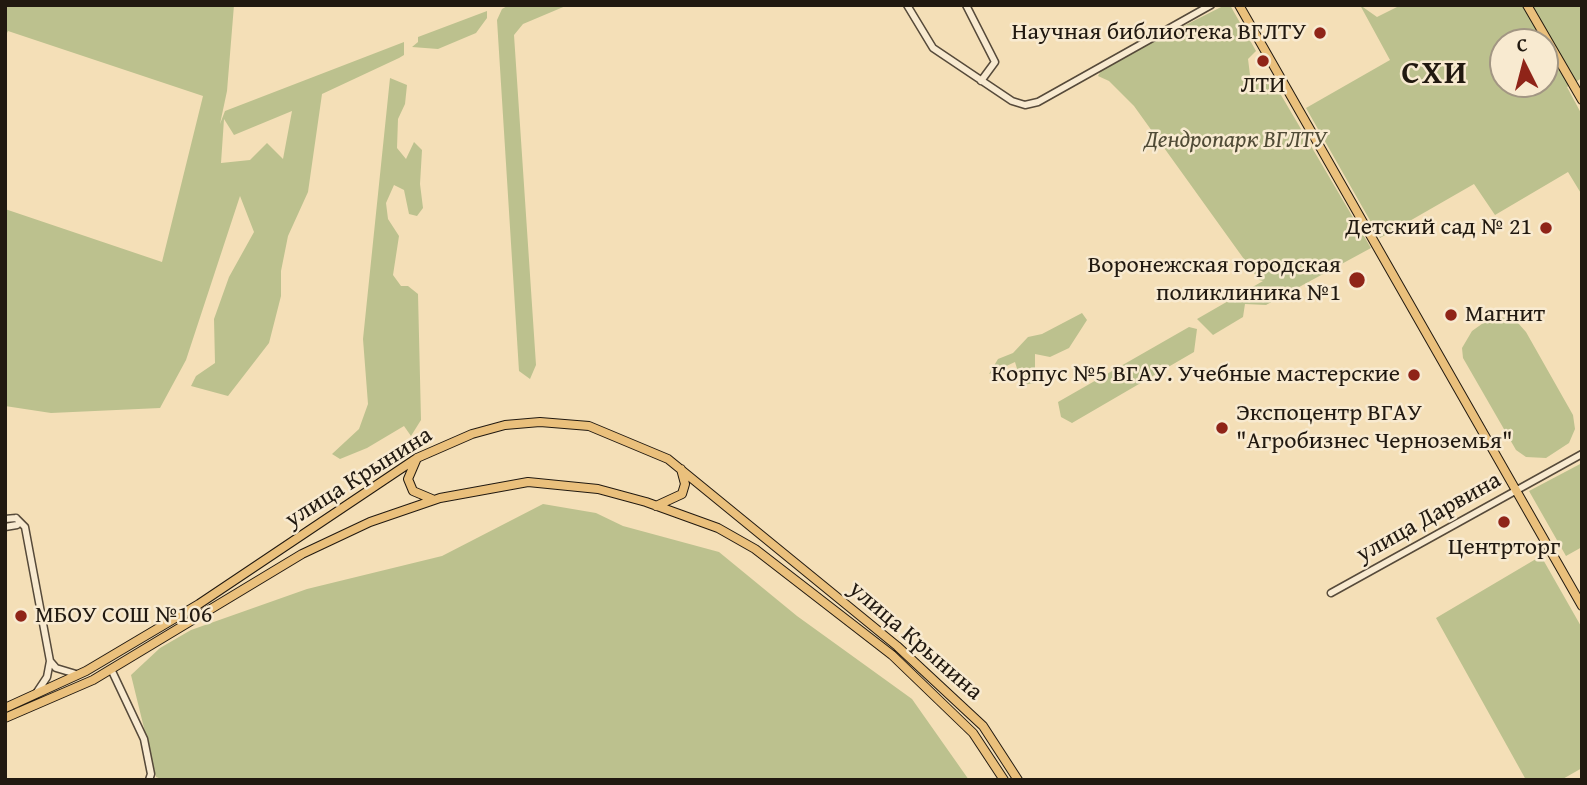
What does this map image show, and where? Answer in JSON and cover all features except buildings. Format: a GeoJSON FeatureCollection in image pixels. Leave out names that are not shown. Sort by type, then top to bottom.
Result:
{"type":"FeatureCollection","features":[{"type":"Feature","properties":{"kind":"main road"},"geometry":{"type":"LineString","coordinates":[[1239,5],[1582,606]]}},
{"type":"Feature","properties":{"kind":"main road"},"geometry":{"type":"LineString","coordinates":[[1527,5],[1582,100]]}},
{"type":"Feature","properties":{"kind":"main road","name":"улица Крынина"},"geometry":{"type":"LineString","coordinates":[[5,708],[81,674],[199,604],[417,458],[472,434],[505,425],[540,422],[589,426],[656,453],[681,469],[897,646],[983,726],[1018,780]]}},
{"type":"Feature","properties":{"kind":"main road"},"geometry":{"type":"LineString","coordinates":[[417,458],[408,479],[413,491],[434,500]]}},
{"type":"Feature","properties":{"kind":"main road"},"geometry":{"type":"LineString","coordinates":[[656,506],[682,494],[685,484],[681,469]]}},
{"type":"Feature","properties":{"kind":"main road","name":"улица Крынина"},"geometry":{"type":"LineString","coordinates":[[5,718],[110,669],[302,554],[370,522],[434,500],[528,482],[598,489],[656,506],[718,528],[755,549],[892,655],[973,733],[1004,780]]}},
{"type":"Feature","properties":{"kind":"street"},"geometry":{"type":"LineString","coordinates":[[907,5],[933,48],[1012,101],[1025,105],[1038,102],[1211,5]]}},
{"type":"Feature","properties":{"kind":"street"},"geometry":{"type":"LineString","coordinates":[[966,5],[995,62],[981,81]]}},
{"type":"Feature","properties":{"kind":"street","name":"улица Дарвина"},"geometry":{"type":"LineString","coordinates":[[1331,593],[1582,454]]}},
{"type":"Feature","properties":{"kind":"street"},"geometry":{"type":"LineString","coordinates":[[5,519],[17,521]]}},
{"type":"Feature","properties":{"kind":"street"},"geometry":{"type":"LineString","coordinates":[[5,527],[17,521]]}},
{"type":"Feature","properties":{"kind":"street"},"geometry":{"type":"LineString","coordinates":[[17,521],[27,538],[50,662],[47,677],[34,695]]}},
{"type":"Feature","properties":{"kind":"street"},"geometry":{"type":"LineString","coordinates":[[50,662],[69,674],[81,674]]}},
{"type":"Feature","properties":{"kind":"street"},"geometry":{"type":"LineString","coordinates":[[110,669],[144,739],[152,779]]}},
{"type":"Feature","properties":{"kind":"green space"},"geometry":{"type":"Polygon","coordinates":[[[5,5],[234,5],[227,91],[220,124],[225,111],[404,42],[404,55],[322,94],[308,192],[288,236],[281,271],[281,296],[269,343],[228,396],[191,386],[196,376],[215,363],[214,319],[229,277],[254,232],[240,196],[186,360],[160,408],[51,413],[5,406],[5,209],[162,262],[203,96],[8,31],[5,37],[5,5]],[[292,111],[234,135],[224,119],[221,163],[250,160],[267,143],[283,159],[292,111]]]}},
{"type":"Feature","properties":{"kind":"green space"},"geometry":{"type":"Polygon","coordinates":[[[509,5],[568,5],[523,24],[514,35],[536,365],[530,379],[519,371],[497,20],[502,9],[509,5]]]}},
{"type":"Feature","properties":{"kind":"green space","name":"Дендропарк ВГЛТУ"},"geometry":{"type":"Polygon","coordinates":[[[1225,5],[1230,5],[1256,51],[1248,59],[1250,75],[1257,81],[1271,78],[1371,248],[1266,305],[1245,304],[1243,317],[1213,335],[1197,319],[1263,281],[1259,280],[1134,106],[1109,81],[1098,76],[1103,67],[1225,5]]]}},
{"type":"Feature","properties":{"kind":"green space"},"geometry":{"type":"Polygon","coordinates":[[[1360,5],[1377,17],[1401,5],[1582,5],[1582,78],[1567,87],[1582,115],[1582,195],[1568,172],[1495,215],[1474,184],[1380,238],[1306,108],[1390,60],[1360,5]]]}},
{"type":"Feature","properties":{"kind":"green space"},"geometry":{"type":"Polygon","coordinates":[[[487,11],[487,18],[476,33],[438,49],[412,47],[418,42],[418,37],[487,11]]]}},
{"type":"Feature","properties":{"kind":"green space"},"geometry":{"type":"Polygon","coordinates":[[[390,78],[407,85],[405,104],[398,119],[397,148],[406,159],[414,142],[422,150],[420,184],[423,208],[417,216],[409,214],[404,190],[394,185],[386,203],[388,219],[399,236],[393,275],[401,286],[408,286],[418,294],[421,420],[411,436],[404,426],[367,448],[340,459],[332,454],[359,429],[368,404],[363,339],[390,78]]]}},
{"type":"Feature","properties":{"kind":"green space"},"geometry":{"type":"Polygon","coordinates":[[[1082,313],[1087,320],[1069,348],[1050,357],[1035,354],[1035,383],[1022,385],[1015,362],[989,374],[998,359],[1013,353],[1028,337],[1042,334],[1082,313]]]}},
{"type":"Feature","properties":{"kind":"green space"},"geometry":{"type":"Polygon","coordinates":[[[1501,317],[1518,323],[1526,332],[1573,415],[1575,429],[1569,443],[1546,458],[1526,457],[1516,450],[1463,358],[1462,348],[1472,331],[1486,321],[1501,317]]]}},
{"type":"Feature","properties":{"kind":"green space"},"geometry":{"type":"Polygon","coordinates":[[[1189,327],[1197,329],[1194,352],[1072,423],[1061,417],[1058,402],[1189,327]]]}},
{"type":"Feature","properties":{"kind":"green space"},"geometry":{"type":"Polygon","coordinates":[[[1582,463],[1582,547],[1566,556],[1529,491],[1582,463]]]}},
{"type":"Feature","properties":{"kind":"green space"},"geometry":{"type":"Polygon","coordinates":[[[543,504],[596,513],[623,526],[719,552],[797,616],[912,699],[969,780],[164,780],[156,777],[131,675],[160,648],[191,630],[307,589],[442,556],[543,504]]]}},
{"type":"Feature","properties":{"kind":"green space"},"geometry":{"type":"Polygon","coordinates":[[[1541,556],[1582,628],[1582,768],[1561,780],[1526,780],[1436,618],[1541,556]]]}},
{"type":"Feature","properties":{"kind":"place","name":"Научная библиотека ВГЛТУ"},"geometry":{"type":"Point","coordinates":[1320,33]}},
{"type":"Feature","properties":{"kind":"place","name":"ЛТИ"},"geometry":{"type":"Point","coordinates":[1263,61]}},
{"type":"Feature","properties":{"kind":"place","name":"Детский сад № 21"},"geometry":{"type":"Point","coordinates":[1546,228]}},
{"type":"Feature","properties":{"kind":"place","name":"Воронежская городская поликлиника №1"},"geometry":{"type":"Point","coordinates":[1357,280]}},
{"type":"Feature","properties":{"kind":"place","name":"Магнит"},"geometry":{"type":"Point","coordinates":[1451,315]}},
{"type":"Feature","properties":{"kind":"place","name":"Корпус №5 ВГАУ. Учебные мастерские"},"geometry":{"type":"Point","coordinates":[1414,375]}},
{"type":"Feature","properties":{"kind":"place","name":"Экспоцентр ВГАУ \"Агробизнес Черноземья\""},"geometry":{"type":"Point","coordinates":[1222,428]}},
{"type":"Feature","properties":{"kind":"place","name":"Центрторг"},"geometry":{"type":"Point","coordinates":[1504,522]}},
{"type":"Feature","properties":{"kind":"place","name":"МБОУ СОШ №106"},"geometry":{"type":"Point","coordinates":[21,616]}},
{"type":"Feature","properties":{"kind":"district","name":"СХИ"},"geometry":{"type":"Point","coordinates":[1435,75]}}]}
